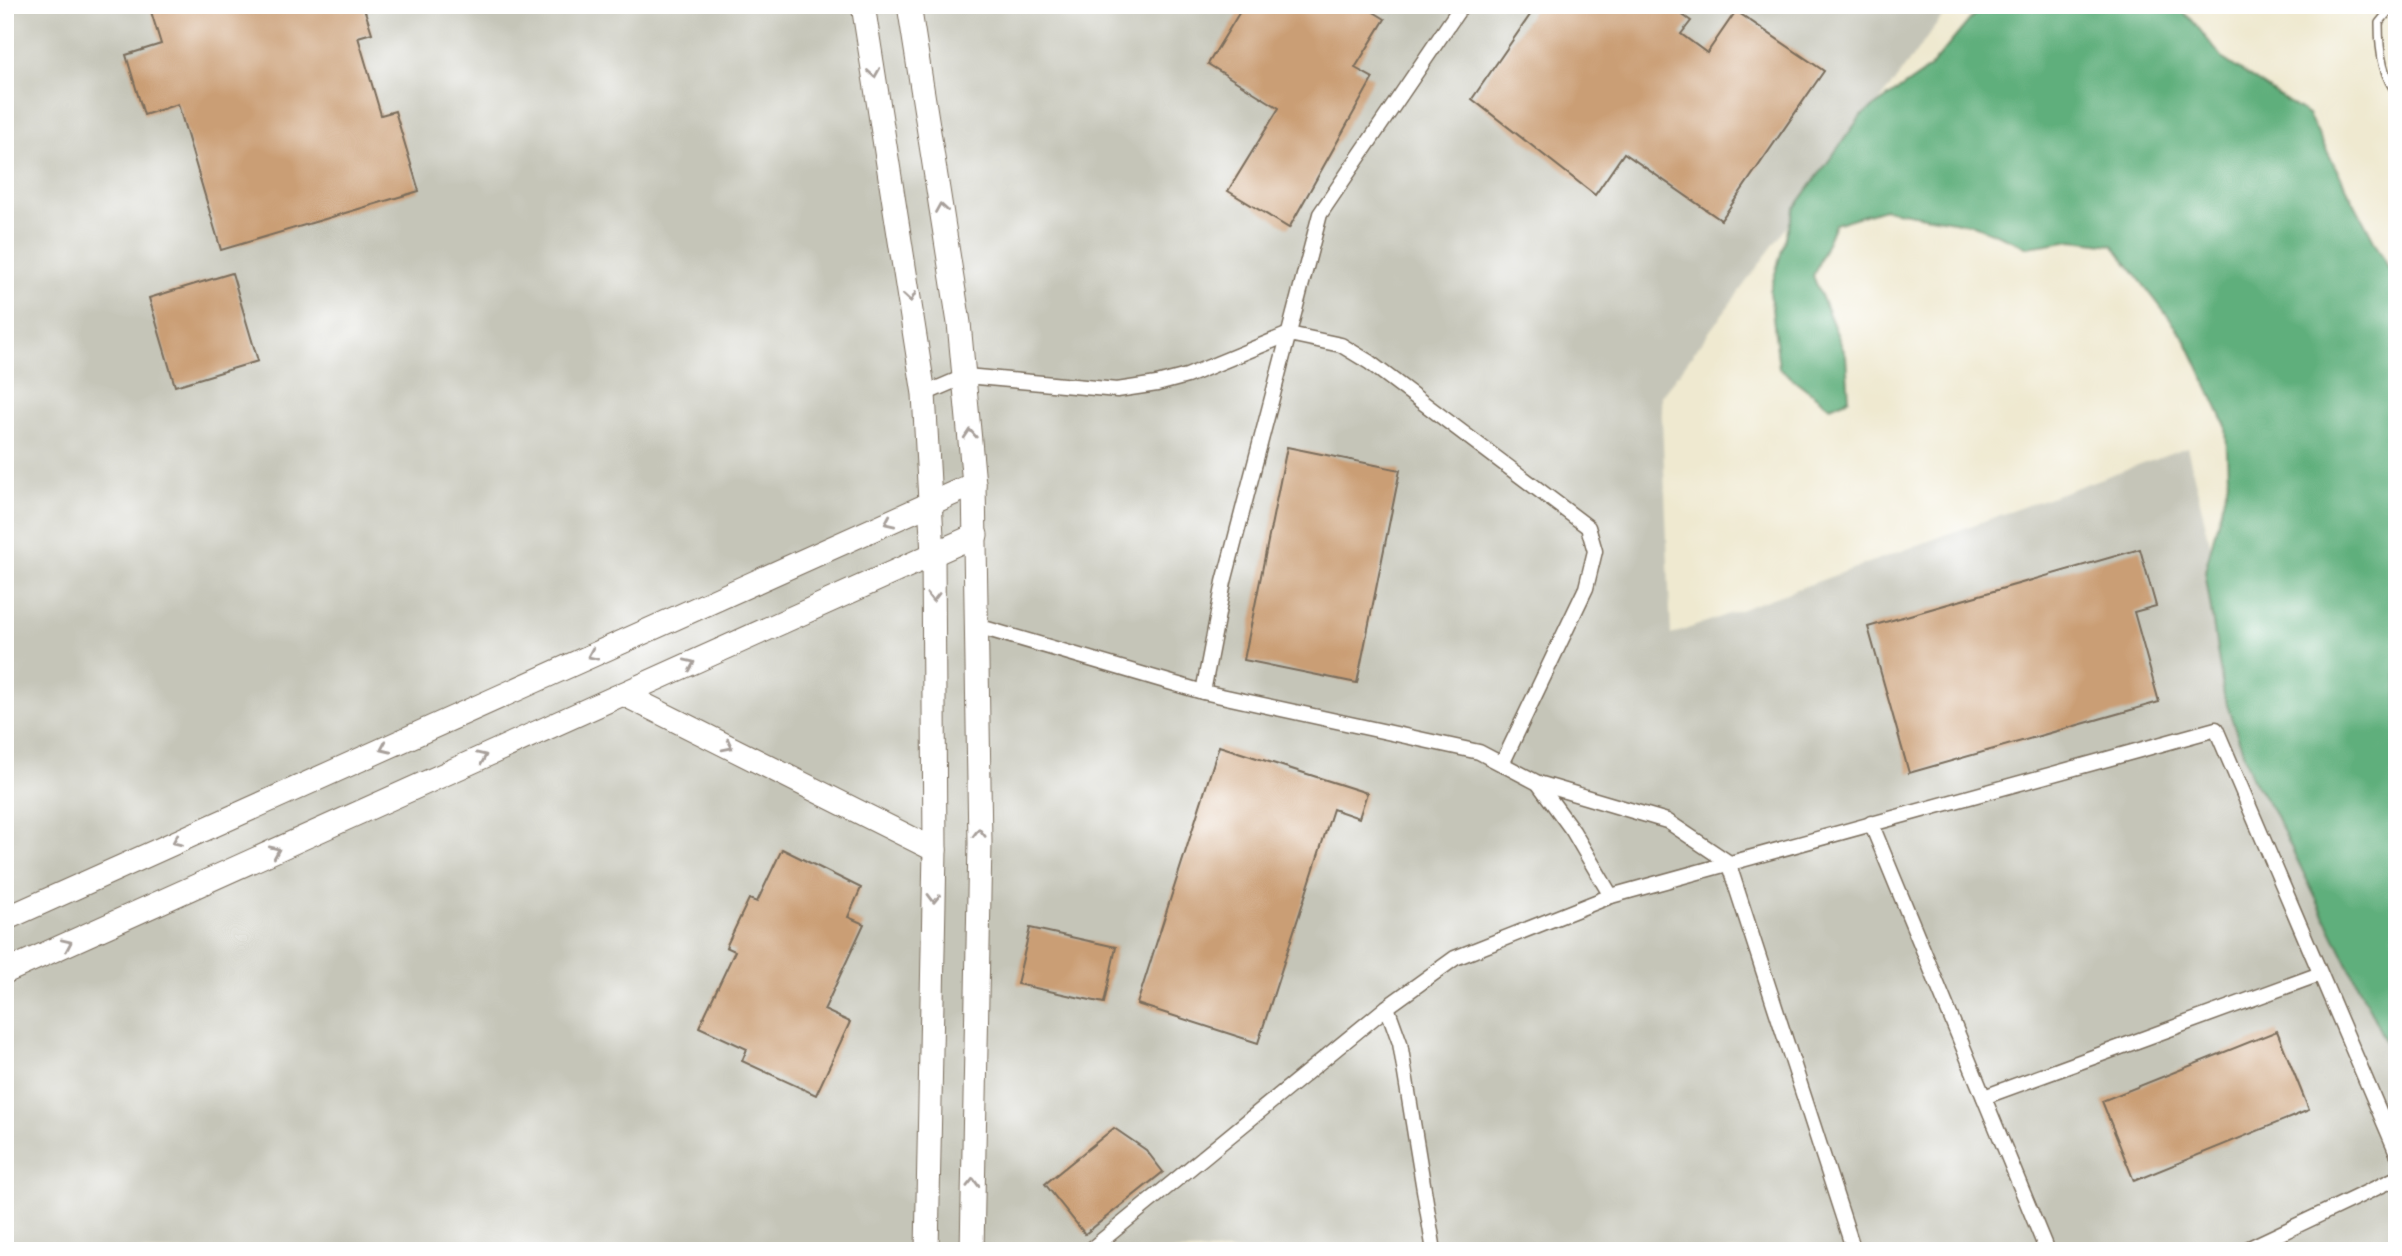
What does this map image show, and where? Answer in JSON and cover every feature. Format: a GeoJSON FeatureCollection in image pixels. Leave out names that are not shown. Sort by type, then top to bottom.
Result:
{"type":"FeatureCollection","features":[{"type":"Feature","properties":{"kind":"main road"},"geometry":{"type":"LineString","coordinates":[[863,5],[923,394],[933,554],[935,850],[928,1251]]}},
{"type":"Feature","properties":{"kind":"main road"},"geometry":{"type":"LineString","coordinates":[[909,5],[966,376],[974,484],[980,843],[972,1251]]}},
{"type":"Feature","properties":{"kind":"main road"},"geometry":{"type":"LineString","coordinates":[[5,919],[974,484]]}},
{"type":"Feature","properties":{"kind":"main road"},"geometry":{"type":"LineString","coordinates":[[5,972],[976,535]]}},
{"type":"Feature","properties":{"kind":"main road"},"geometry":{"type":"LineString","coordinates":[[623,694],[935,850]]}},
{"type":"Feature","properties":{"kind":"street"},"geometry":{"type":"LineString","coordinates":[[1203,692],[1224,582],[1320,215],[1462,5]]}},
{"type":"Feature","properties":{"kind":"street"},"geometry":{"type":"LineString","coordinates":[[923,394],[966,376],[1117,390],[1187,376],[1289,334],[1341,345],[1370,362],[1588,527],[1595,551],[1586,588],[1503,762]]}},
{"type":"Feature","properties":{"kind":"street"},"geometry":{"type":"LineString","coordinates":[[977,626],[1203,692],[1479,752],[1503,762],[1538,783],[1667,821],[1728,862],[1854,1251]]}},
{"type":"Feature","properties":{"kind":"street"},"geometry":{"type":"LineString","coordinates":[[1089,1251],[1387,1007],[1455,958],[1611,895],[2216,729],[2397,1153]]}},
{"type":"Feature","properties":{"kind":"street"},"geometry":{"type":"LineString","coordinates":[[1538,783],[1573,831],[1611,895]]}},
{"type":"Feature","properties":{"kind":"street"},"geometry":{"type":"LineString","coordinates":[[1871,823],[2047,1251]]}},
{"type":"Feature","properties":{"kind":"street"},"geometry":{"type":"LineString","coordinates":[[1984,1097],[2320,974]]}},
{"type":"Feature","properties":{"kind":"street"},"geometry":{"type":"LineString","coordinates":[[1387,1007],[1400,1043],[1434,1251]]}},
{"type":"Feature","properties":{"kind":"street"},"geometry":{"type":"LineString","coordinates":[[2243,1251],[2397,1178]]}},
{"type":"Feature","properties":{"kind":"lane"},"geometry":{"type":"LineString","coordinates":[[2397,11],[2388,12],[2379,23],[2383,59],[2390,86],[2397,93]]}},
{"type":"Feature","properties":{"kind":"shaded area"},"geometry":{"type":"Polygon","coordinates":[[[5,5],[1951,5],[1661,397],[1671,635],[2187,447],[2268,784],[2397,1062],[2397,1251],[5,1251],[5,5]]]}},
{"type":"Feature","properties":{"kind":"green space"},"geometry":{"type":"Polygon","coordinates":[[[1982,5],[2174,5],[2192,20],[2223,59],[2308,115],[2397,284],[2397,1066],[2276,816],[2252,778],[2224,696],[2205,571],[2228,481],[2226,426],[2186,340],[2113,245],[2073,240],[2028,247],[1971,224],[1884,209],[1835,224],[1813,276],[1846,356],[1849,399],[1830,407],[1779,368],[1770,291],[1794,209],[1861,116],[1929,69],[1982,5]]]}},
{"type":"Feature","properties":{"kind":"building"},"geometry":{"type":"Polygon","coordinates":[[[149,5],[363,5],[372,33],[358,37],[381,115],[395,111],[419,191],[221,250],[178,104],[144,115],[126,55],[161,44],[149,5]]]}},
{"type":"Feature","properties":{"kind":"building"},"geometry":{"type":"Polygon","coordinates":[[[1244,5],[1362,5],[1385,19],[1355,68],[1373,78],[1289,228],[1228,191],[1279,108],[1208,64],[1244,5]]]}},
{"type":"Feature","properties":{"kind":"building"},"geometry":{"type":"Polygon","coordinates":[[[1537,5],[1668,5],[1691,21],[1681,34],[1707,53],[1736,11],[1824,71],[1721,220],[1624,153],[1595,195],[1472,99],[1537,5]]]}},
{"type":"Feature","properties":{"kind":"building"},"geometry":{"type":"Polygon","coordinates":[[[232,273],[258,361],[175,386],[149,298],[232,273]]]}},
{"type":"Feature","properties":{"kind":"building"},"geometry":{"type":"Polygon","coordinates":[[[1287,447],[1400,470],[1357,683],[1244,660],[1287,447]]]}},
{"type":"Feature","properties":{"kind":"building"},"geometry":{"type":"Polygon","coordinates":[[[2140,549],[2156,606],[2134,612],[2159,702],[1909,773],[1868,627],[2140,549]]]}},
{"type":"Feature","properties":{"kind":"building"},"geometry":{"type":"Polygon","coordinates":[[[1219,746],[1367,793],[1359,818],[1333,809],[1258,1043],[1137,1004],[1219,746]]]}},
{"type":"Feature","properties":{"kind":"building"},"geometry":{"type":"Polygon","coordinates":[[[782,849],[861,888],[848,917],[864,924],[824,1010],[850,1022],[816,1095],[742,1061],[747,1049],[699,1027],[735,951],[726,947],[749,899],[757,902],[782,849]]]}},
{"type":"Feature","properties":{"kind":"building"},"geometry":{"type":"Polygon","coordinates":[[[1030,928],[1116,947],[1104,1003],[1017,984],[1030,928]]]}},
{"type":"Feature","properties":{"kind":"building"},"geometry":{"type":"Polygon","coordinates":[[[2277,1031],[2309,1110],[2134,1181],[2102,1101],[2277,1031]]]}},
{"type":"Feature","properties":{"kind":"building"},"geometry":{"type":"Polygon","coordinates":[[[1114,1128],[1146,1150],[1163,1172],[1085,1234],[1045,1184],[1114,1128]]]}}]}
